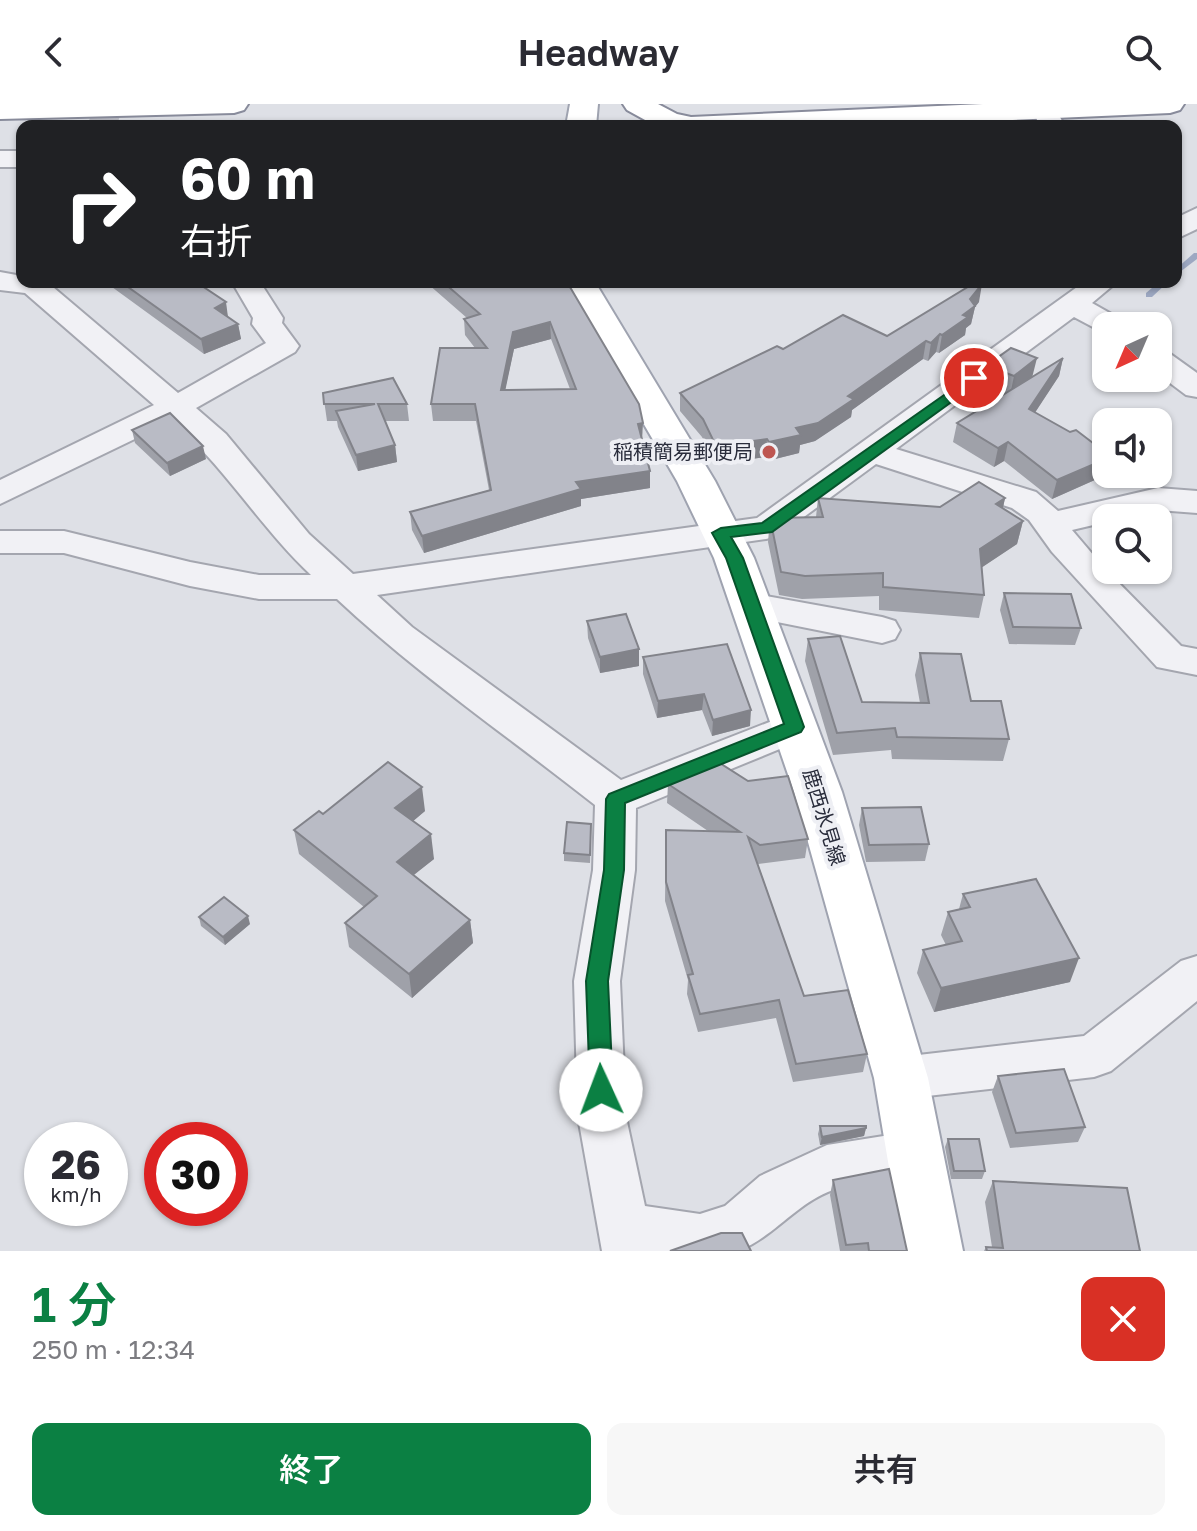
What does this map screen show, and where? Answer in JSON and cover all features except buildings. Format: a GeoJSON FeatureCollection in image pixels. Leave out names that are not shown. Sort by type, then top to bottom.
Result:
{"type":"FeatureCollection","features":[{"type":"Feature","properties":{"kind":"main road"},"geometry":{"type":"LineString","coordinates":[[0,110],[234,104]]}},
{"type":"Feature","properties":{"kind":"main road"},"geometry":{"type":"LineString","coordinates":[[637,104],[666,120]]}},
{"type":"Feature","properties":{"kind":"main road"},"geometry":{"type":"LineString","coordinates":[[821,120],[1170,104]]}},
{"type":"Feature","properties":{"kind":"main road","name":"鹿西氷見線"},"geometry":{"type":"LineString","coordinates":[[582,288],[696,481],[734,558],[818,792],[901,1078],[933,1251]]}},
{"type":"Feature","properties":{"kind":"street"},"geometry":{"type":"LineString","coordinates":[[36,288],[215,441],[297,542],[399,636],[511,717],[616,799]]}},
{"type":"Feature","properties":{"kind":"street"},"geometry":{"type":"LineString","coordinates":[[0,493],[175,407],[284,346],[267,324],[268,318],[250,288]]}},
{"type":"Feature","properties":{"kind":"street"},"geometry":{"type":"LineString","coordinates":[[0,542],[64,542],[190,574],[259,587],[345,587],[766,528],[1094,288],[1105,312]]}},
{"type":"Feature","properties":{"kind":"street"},"geometry":{"type":"LineString","coordinates":[[1172,369],[1197,388]]}},
{"type":"Feature","properties":{"kind":"street"},"geometry":{"type":"LineString","coordinates":[[873,452],[1013,496],[1041,512],[1064,544],[1170,658],[1197,662]]}},
{"type":"Feature","properties":{"kind":"street"},"geometry":{"type":"LineString","coordinates":[[1049,524],[1158,499],[1197,502]]}},
{"type":"Feature","properties":{"kind":"street"},"geometry":{"type":"LineString","coordinates":[[750,605],[882,630]]}},
{"type":"Feature","properties":{"kind":"street"},"geometry":{"type":"LineString","coordinates":[[616,799],[795,727]]}},
{"type":"Feature","properties":{"kind":"street"},"geometry":{"type":"LineString","coordinates":[[616,799],[614,870],[597,981],[602,1117],[626,1240],[700,1239],[740,1226],[778,1193],[827,1168],[915,1154]]}},
{"type":"Feature","properties":{"kind":"street"},"geometry":{"type":"LineString","coordinates":[[901,1078],[1094,1056],[1197,975]]}},
{"type":"Feature","properties":{"kind":"waterway"},"geometry":{"type":"LineString","coordinates":[[1182,268],[1197,255]]}},
{"type":"Feature","properties":{"kind":"waterway"},"geometry":{"type":"LineString","coordinates":[[1149,295],[1157,288]]}},
{"type":"Feature","properties":{"kind":"tunnel"},"geometry":{"type":"LineString","coordinates":[[104,120],[109,104]]}},
{"type":"Feature","properties":{"kind":"place","name":"稲積簡易郵便局"},"geometry":{"type":"Point","coordinates":[769,452]}},
{"type":"Feature","properties":{"kind":"route"},"geometry":{"type":"LineString","coordinates":[[601,1090],[597,981],[614,870],[616,799],[795,727],[734,558],[721,533],[766,528],[974,378]]}}]}
